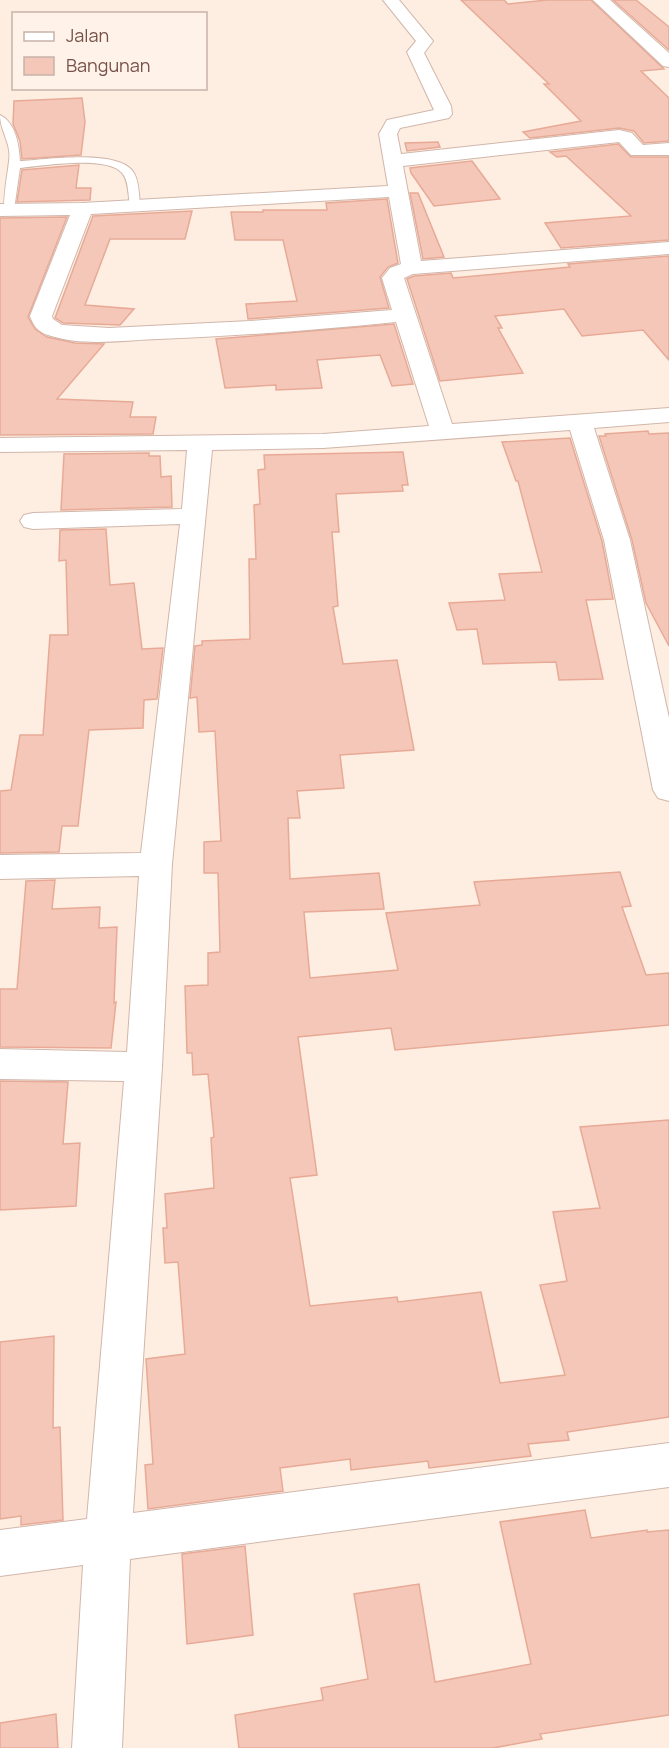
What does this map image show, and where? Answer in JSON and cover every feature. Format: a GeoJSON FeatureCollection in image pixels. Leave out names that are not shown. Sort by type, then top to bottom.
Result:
{"type":"FeatureCollection","features":[{"type":"Feature","properties":{"kind":"street"},"geometry":{"type":"LineString","coordinates":[[391,0],[425,41],[415,52],[442,110],[393,124],[388,134],[412,268]]}},
{"type":"Feature","properties":{"kind":"street"},"geometry":{"type":"LineString","coordinates":[[600,0],[669,62]]}},
{"type":"Feature","properties":{"kind":"street"},"geometry":{"type":"LineString","coordinates":[[393,161],[619,136],[625,138],[638,151],[669,149]]}},
{"type":"Feature","properties":{"kind":"street"},"geometry":{"type":"LineString","coordinates":[[5,210],[81,209],[399,191]]}},
{"type":"Feature","properties":{"kind":"street"},"geometry":{"type":"LineString","coordinates":[[81,209],[78,225],[41,316],[42,321],[52,329],[72,333],[99,334],[165,332],[331,322],[404,315]]}},
{"type":"Feature","properties":{"kind":"street"},"geometry":{"type":"LineString","coordinates":[[439,422],[393,278],[397,272],[412,268],[669,248]]}},
{"type":"Feature","properties":{"kind":"street"},"geometry":{"type":"LineString","coordinates":[[0,446],[323,441],[439,422],[579,423],[669,415]]}},
{"type":"Feature","properties":{"kind":"street"},"geometry":{"type":"LineString","coordinates":[[579,423],[617,540],[669,790]]}},
{"type":"Feature","properties":{"kind":"street"},"geometry":{"type":"LineString","coordinates":[[97,1748],[108,1540],[144,1066],[156,864],[200,443]]}},
{"type":"Feature","properties":{"kind":"street"},"geometry":{"type":"LineString","coordinates":[[33,521],[194,516]]}},
{"type":"Feature","properties":{"kind":"street"},"geometry":{"type":"LineString","coordinates":[[0,867],[156,864]]}},
{"type":"Feature","properties":{"kind":"street"},"geometry":{"type":"LineString","coordinates":[[0,1064],[144,1066]]}},
{"type":"Feature","properties":{"kind":"street"},"geometry":{"type":"LineString","coordinates":[[0,1553],[669,1465]]}},
{"type":"Feature","properties":{"kind":"lane"},"geometry":{"type":"LineString","coordinates":[[0,118],[7,125],[5,133],[13,165],[14,180],[5,210]]}},
{"type":"Feature","properties":{"kind":"lane"},"geometry":{"type":"LineString","coordinates":[[13,165],[110,161],[130,174],[135,205]]}},
{"type":"Feature","properties":{"kind":"building"},"geometry":{"type":"Polygon","coordinates":[[[461,0],[504,0],[508,4],[547,0],[591,0],[664,69],[641,71],[669,98],[669,141],[644,143],[634,131],[619,128],[530,138],[523,132],[581,121],[544,84],[549,84],[461,0]]]}},
{"type":"Feature","properties":{"kind":"building"},"geometry":{"type":"Polygon","coordinates":[[[613,0],[636,0],[669,27],[669,50],[613,0]]]}},
{"type":"Feature","properties":{"kind":"building"},"geometry":{"type":"Polygon","coordinates":[[[82,98],[85,122],[81,155],[22,159],[20,141],[13,124],[14,101],[82,98]]]}},
{"type":"Feature","properties":{"kind":"building"},"geometry":{"type":"Polygon","coordinates":[[[438,142],[440,147],[407,151],[405,143],[438,142]]]}},
{"type":"Feature","properties":{"kind":"building"},"geometry":{"type":"Polygon","coordinates":[[[618,144],[631,157],[669,157],[669,240],[561,248],[545,223],[631,216],[566,156],[557,157],[550,152],[618,144]]]}},
{"type":"Feature","properties":{"kind":"building"},"geometry":{"type":"Polygon","coordinates":[[[472,161],[500,199],[434,206],[411,173],[410,168],[472,161]]]}},
{"type":"Feature","properties":{"kind":"building"},"geometry":{"type":"Polygon","coordinates":[[[79,165],[76,188],[91,188],[90,200],[17,202],[22,170],[79,165]]]}},
{"type":"Feature","properties":{"kind":"building"},"geometry":{"type":"Polygon","coordinates":[[[410,193],[418,193],[444,257],[423,259],[410,193]]]}},
{"type":"Feature","properties":{"kind":"building"},"geometry":{"type":"Polygon","coordinates":[[[387,199],[398,263],[388,267],[380,277],[389,308],[248,319],[246,304],[297,301],[283,240],[235,240],[231,212],[327,210],[326,203],[387,199]]]}},
{"type":"Feature","properties":{"kind":"building"},"geometry":{"type":"Polygon","coordinates":[[[192,211],[185,239],[110,239],[85,305],[134,309],[120,325],[63,323],[55,318],[93,216],[192,211]]]}},
{"type":"Feature","properties":{"kind":"building"},"geometry":{"type":"Polygon","coordinates":[[[67,217],[28,317],[35,329],[47,337],[75,343],[104,344],[57,399],[133,402],[130,417],[156,417],[153,434],[0,435],[0,218],[67,217]]]}},
{"type":"Feature","properties":{"kind":"building"},"geometry":{"type":"Polygon","coordinates":[[[669,256],[669,360],[643,330],[582,336],[564,309],[495,316],[502,328],[498,328],[523,373],[440,381],[407,279],[414,276],[451,273],[453,278],[570,267],[568,264],[669,256]]]}},
{"type":"Feature","properties":{"kind":"building"},"geometry":{"type":"Polygon","coordinates":[[[394,324],[413,384],[392,386],[380,355],[317,360],[322,388],[276,390],[276,385],[225,388],[216,339],[394,324]]]}},
{"type":"Feature","properties":{"kind":"building"},"geometry":{"type":"Polygon","coordinates":[[[648,431],[649,434],[669,433],[669,646],[646,603],[632,540],[599,436],[648,431]]]}},
{"type":"Feature","properties":{"kind":"building"},"geometry":{"type":"Polygon","coordinates":[[[570,438],[602,541],[613,599],[586,600],[603,679],[559,680],[556,662],[483,664],[477,629],[457,630],[449,603],[505,600],[499,574],[542,572],[518,481],[516,481],[502,442],[570,438]]]}},
{"type":"Feature","properties":{"kind":"building"},"geometry":{"type":"Polygon","coordinates":[[[403,452],[408,485],[402,485],[403,491],[336,494],[339,532],[332,532],[338,606],[333,607],[343,664],[397,660],[414,750],[340,755],[344,788],[297,791],[300,818],[288,818],[290,879],[379,873],[384,909],[304,912],[310,978],[398,970],[386,913],[480,905],[474,882],[620,872],[631,906],[622,907],[646,975],[669,973],[669,1025],[395,1050],[391,1028],[298,1037],[317,1175],[290,1178],[310,1306],[397,1297],[398,1302],[481,1292],[500,1383],[565,1375],[540,1285],[567,1281],[553,1212],[600,1208],[580,1127],[669,1120],[669,1417],[567,1432],[569,1440],[528,1444],[531,1456],[429,1468],[428,1461],[351,1470],[350,1459],[280,1468],[283,1491],[148,1509],[145,1465],[153,1464],[146,1359],[185,1354],[178,1262],[165,1263],[163,1228],[167,1228],[165,1194],[214,1188],[211,1138],[214,1137],[208,1074],[193,1075],[192,1053],[187,1053],[185,986],[208,985],[208,953],[220,952],[218,873],[204,873],[204,842],[221,841],[215,731],[199,732],[197,697],[190,698],[195,646],[202,645],[202,641],[250,639],[249,559],[256,559],[254,505],[260,504],[258,470],[265,469],[264,455],[403,452]]]}},
{"type":"Feature","properties":{"kind":"building"},"geometry":{"type":"Polygon","coordinates":[[[149,453],[149,456],[160,456],[161,477],[171,476],[172,507],[61,510],[64,454],[149,453]]]}},
{"type":"Feature","properties":{"kind":"building"},"geometry":{"type":"Polygon","coordinates":[[[106,529],[110,585],[134,583],[142,649],[163,648],[157,699],[144,700],[143,728],[89,730],[78,826],[62,826],[59,852],[0,853],[0,791],[11,790],[20,735],[43,735],[50,635],[68,635],[66,560],[59,561],[60,530],[106,529]]]}},
{"type":"Feature","properties":{"kind":"building"},"geometry":{"type":"Polygon","coordinates":[[[55,880],[52,909],[100,907],[99,928],[117,927],[114,1003],[116,1002],[111,1048],[0,1047],[0,989],[17,989],[26,881],[55,880]]]}},
{"type":"Feature","properties":{"kind":"building"},"geometry":{"type":"Polygon","coordinates":[[[0,1081],[68,1082],[63,1144],[80,1143],[76,1206],[0,1210],[0,1081]]]}},
{"type":"Feature","properties":{"kind":"building"},"geometry":{"type":"Polygon","coordinates":[[[54,1336],[53,1428],[60,1427],[63,1520],[21,1525],[21,1516],[0,1519],[0,1342],[54,1336]]]}},
{"type":"Feature","properties":{"kind":"building"},"geometry":{"type":"Polygon","coordinates":[[[585,1510],[591,1538],[647,1530],[647,1532],[669,1530],[669,1715],[540,1734],[542,1739],[493,1748],[239,1748],[235,1715],[323,1700],[321,1688],[368,1679],[354,1594],[419,1584],[435,1682],[531,1664],[500,1522],[585,1510]]]}},
{"type":"Feature","properties":{"kind":"building"},"geometry":{"type":"Polygon","coordinates":[[[245,1546],[253,1635],[187,1644],[182,1554],[245,1546]]]}},
{"type":"Feature","properties":{"kind":"building"},"geometry":{"type":"Polygon","coordinates":[[[56,1714],[58,1748],[0,1748],[0,1723],[56,1714]]]}}]}
